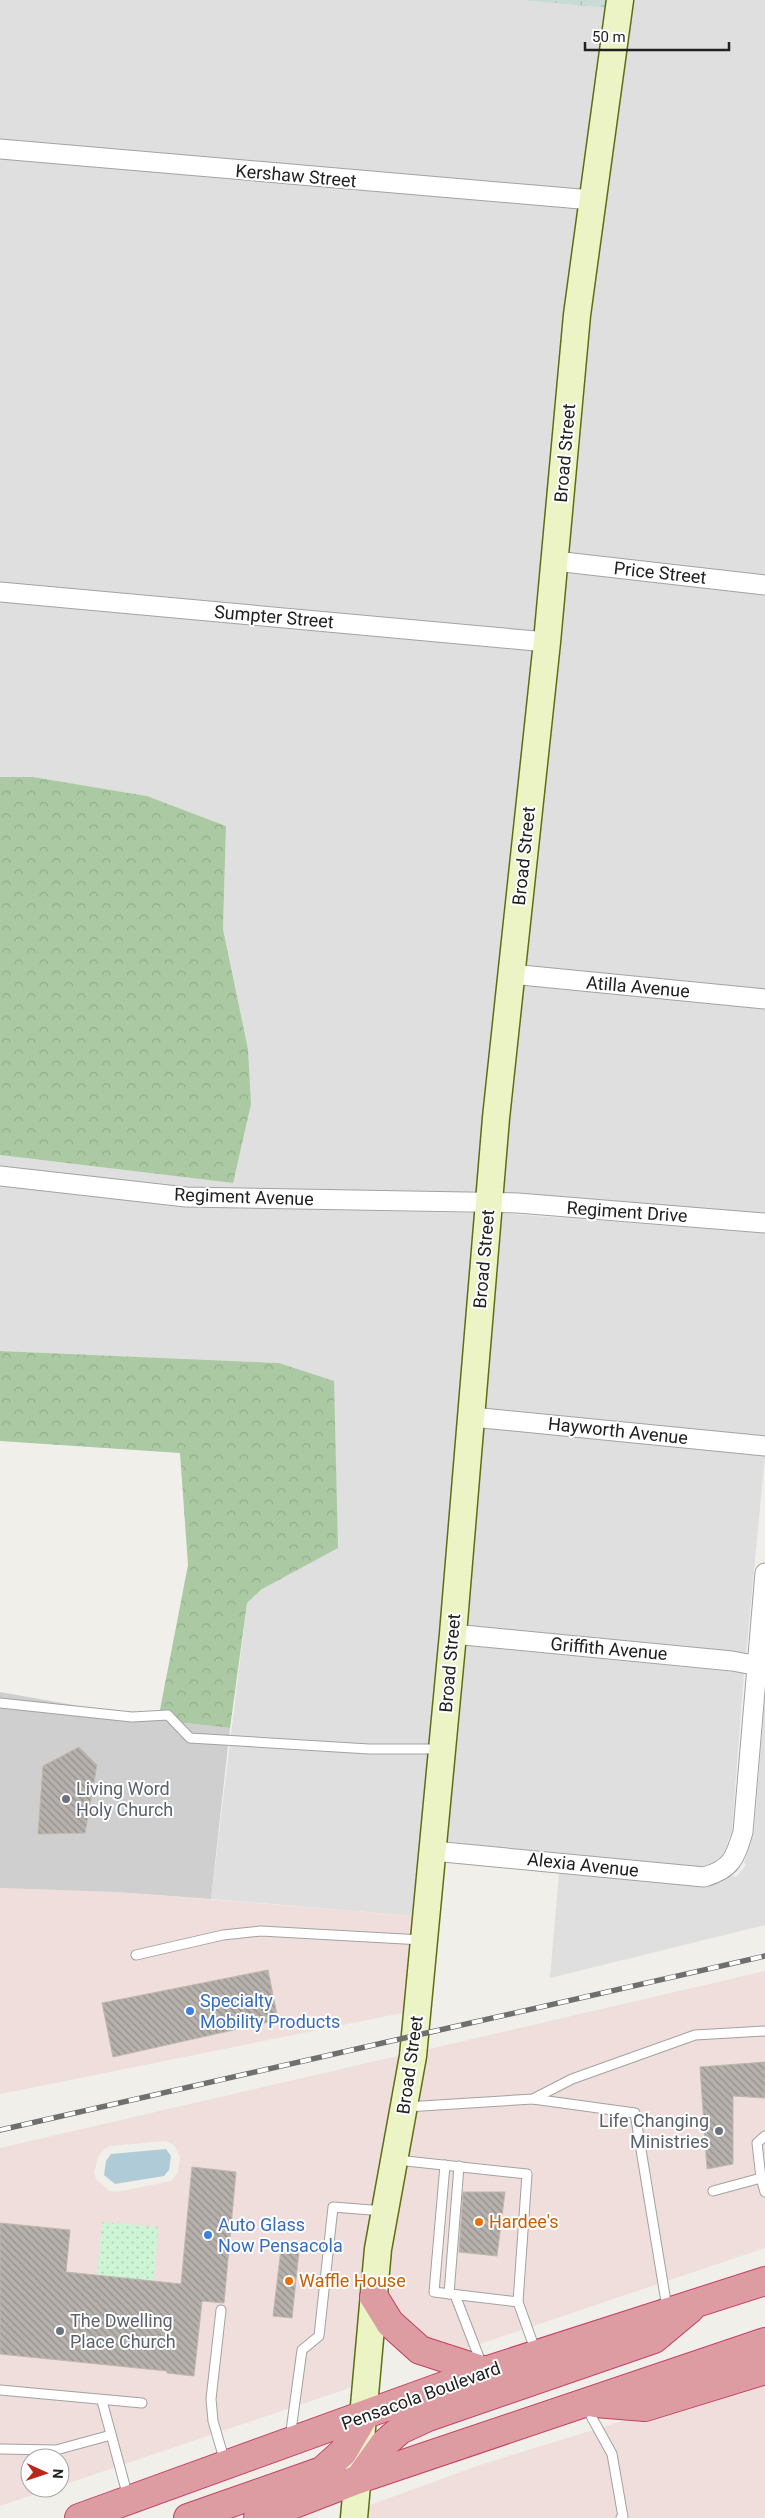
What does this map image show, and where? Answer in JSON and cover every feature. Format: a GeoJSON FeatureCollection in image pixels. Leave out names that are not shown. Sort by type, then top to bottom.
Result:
{"type":"FeatureCollection","features":[{"type":"Feature","properties":{"kind":"highway","name":"Pensacola Boulevard"},"geometry":{"type":"LineString","coordinates":[[79,2518],[289,2444],[485,2371],[765,2281]]}},
{"type":"Feature","properties":{"kind":"highway"},"geometry":{"type":"LineString","coordinates":[[374,2297],[390,2323],[420,2350],[485,2371]]}},
{"type":"Feature","properties":{"kind":"highway"},"geometry":{"type":"LineString","coordinates":[[358,2479],[384,2444],[400,2430],[428,2418],[654,2339],[700,2301]]}},
{"type":"Feature","properties":{"kind":"highway"},"geometry":{"type":"LineString","coordinates":[[258,2518],[358,2479],[765,2342]]}},
{"type":"Feature","properties":{"kind":"highway"},"geometry":{"type":"LineString","coordinates":[[584,2402],[645,2407],[765,2370]]}},
{"type":"Feature","properties":{"kind":"highway"},"geometry":{"type":"LineString","coordinates":[[188,2518],[322,2471],[343,2452],[364,2416]]}},
{"type":"Feature","properties":{"kind":"street","name":"Broad Street"},"geometry":{"type":"LineString","coordinates":[[354,2518],[374,2297],[384,2211],[414,2056],[453,1634],[489,1203],[511,974],[555,562],[577,315],[620,0]]}},
{"type":"Feature","properties":{"kind":"street","name":"Kershaw Street"},"geometry":{"type":"LineString","coordinates":[[0,149],[592,200]]}},
{"type":"Feature","properties":{"kind":"street","name":"Price Street"},"geometry":{"type":"LineString","coordinates":[[555,562],[765,585]]}},
{"type":"Feature","properties":{"kind":"street","name":"Sumpter Street"},"geometry":{"type":"LineString","coordinates":[[0,592],[547,642]]}},
{"type":"Feature","properties":{"kind":"street","name":"Atilla Avenue"},"geometry":{"type":"LineString","coordinates":[[511,974],[765,999]]}},
{"type":"Feature","properties":{"kind":"street","name":"Regiment Avenue"},"geometry":{"type":"LineString","coordinates":[[0,1176],[186,1197],[489,1203]]}},
{"type":"Feature","properties":{"kind":"street","name":"Regiment Drive"},"geometry":{"type":"LineString","coordinates":[[489,1203],[518,1203],[765,1223]]}},
{"type":"Feature","properties":{"kind":"street","name":"Hayworth Avenue"},"geometry":{"type":"LineString","coordinates":[[472,1417],[765,1446]]}},
{"type":"Feature","properties":{"kind":"street"},"geometry":{"type":"LineString","coordinates":[[760,1666],[765,1573]]}},
{"type":"Feature","properties":{"kind":"street","name":"Griffith Avenue"},"geometry":{"type":"LineString","coordinates":[[453,1634],[732,1661],[760,1666]]}},
{"type":"Feature","properties":{"kind":"street","name":"Alexia Avenue"},"geometry":{"type":"LineString","coordinates":[[433,1851],[704,1877],[718,1873],[731,1864],[737,1853],[743,1832],[760,1666]]}},
{"type":"Feature","properties":{"kind":"lane"},"geometry":{"type":"LineString","coordinates":[[0,1703],[132,1717],[168,1715],[190,1738],[369,1749],[442,1749]]}},
{"type":"Feature","properties":{"kind":"lane"},"geometry":{"type":"LineString","coordinates":[[136,1955],[223,1935],[261,1931],[424,1940]]}},
{"type":"Feature","properties":{"kind":"lane"},"geometry":{"type":"LineString","coordinates":[[533,2099],[572,2079],[695,2035],[765,2031]]}},
{"type":"Feature","properties":{"kind":"lane"},"geometry":{"type":"LineString","coordinates":[[405,2108],[533,2099],[635,2113],[668,2311]]}},
{"type":"Feature","properties":{"kind":"lane"},"geometry":{"type":"LineString","coordinates":[[765,2136],[757,2143],[761,2178],[765,2192]]}},
{"type":"Feature","properties":{"kind":"lane"},"geometry":{"type":"LineString","coordinates":[[395,2159],[527,2174],[518,2302],[537,2354]]}},
{"type":"Feature","properties":{"kind":"lane"},"geometry":{"type":"LineString","coordinates":[[445,2165],[434,2292],[518,2302]]}},
{"type":"Feature","properties":{"kind":"lane"},"geometry":{"type":"LineString","coordinates":[[459,2166],[452,2294],[485,2371]]}},
{"type":"Feature","properties":{"kind":"lane"},"geometry":{"type":"LineString","coordinates":[[713,2191],[761,2178]]}},
{"type":"Feature","properties":{"kind":"lane"},"geometry":{"type":"LineString","coordinates":[[289,2444],[302,2350],[320,2336],[333,2207],[384,2211]]}},
{"type":"Feature","properties":{"kind":"lane"},"geometry":{"type":"LineString","coordinates":[[221,2310],[211,2399],[213,2421],[227,2466]]}},
{"type":"Feature","properties":{"kind":"lane"},"geometry":{"type":"LineString","coordinates":[[0,2390],[102,2401],[142,2403]]}},
{"type":"Feature","properties":{"kind":"lane"},"geometry":{"type":"LineString","coordinates":[[102,2401],[129,2501]]}},
{"type":"Feature","properties":{"kind":"lane"},"geometry":{"type":"LineString","coordinates":[[584,2402],[612,2454],[623,2517],[621,2518]]}},
{"type":"Feature","properties":{"kind":"lane"},"geometry":{"type":"LineString","coordinates":[[0,2449],[56,2450],[111,2435]]}},
{"type":"Feature","properties":{"kind":"shaded area"},"geometry":{"type":"Polygon","coordinates":[[[0,0],[520,0],[607,8],[582,190],[0,140],[0,0]]]}},
{"type":"Feature","properties":{"kind":"shaded area"},"geometry":{"type":"Polygon","coordinates":[[[631,0],[765,0],[765,575],[567,553],[588,317],[631,0]]]}},
{"type":"Feature","properties":{"kind":"shaded area"},"geometry":{"type":"Polygon","coordinates":[[[0,159],[580,209],[537,631],[0,582],[0,159]]]}},
{"type":"Feature","properties":{"kind":"shaded area"},"geometry":{"type":"Polygon","coordinates":[[[565,572],[765,595],[765,989],[524,966],[565,572]]]}},
{"type":"Feature","properties":{"kind":"shaded area"},"geometry":{"type":"Polygon","coordinates":[[[0,602],[535,650],[478,1193],[187,1188],[0,1166],[0,1155],[232,1183],[248,1049],[223,929],[226,826],[147,796],[33,777],[0,777],[0,602]]]}},
{"type":"Feature","properties":{"kind":"shaded area"},"geometry":{"type":"Polygon","coordinates":[[[521,985],[765,1009],[765,1213],[501,1194],[521,985]]]}},
{"type":"Feature","properties":{"kind":"shaded area"},"geometry":{"type":"Polygon","coordinates":[[[0,1186],[186,1207],[477,1213],[415,1916],[211,1899],[247,1603],[262,1589],[279,1363],[0,1351],[0,1186]]]}},
{"type":"Feature","properties":{"kind":"shaded area"},"geometry":{"type":"Polygon","coordinates":[[[499,1213],[765,1233],[765,1437],[484,1408],[499,1213]]]}},
{"type":"Feature","properties":{"kind":"shaded area"},"geometry":{"type":"Polygon","coordinates":[[[482,1427],[765,1456],[746,1654],[465,1625],[482,1427]]]}},
{"type":"Feature","properties":{"kind":"shaded area"},"geometry":{"type":"Polygon","coordinates":[[[463,1645],[744,1673],[732,1830],[722,1858],[713,1865],[703,1867],[445,1842],[463,1645]]]}},
{"type":"Feature","properties":{"kind":"shaded area"},"geometry":{"type":"Polygon","coordinates":[[[0,1692],[158,1720],[230,1728],[211,1899],[117,1892],[0,1888],[0,1692]]]}},
{"type":"Feature","properties":{"kind":"shaded area"},"geometry":{"type":"Polygon","coordinates":[[[765,1697],[765,1925],[550,1978],[559,1873],[703,1887],[722,1882],[732,1876],[736,1877],[746,1865],[744,1863],[754,1833],[765,1697]]]}},
{"type":"Feature","properties":{"kind":"shaded area"},"geometry":{"type":"Polygon","coordinates":[[[0,1888],[117,1892],[415,1916],[407,2012],[0,2094],[0,1888]]]}},
{"type":"Feature","properties":{"kind":"shaded area"},"geometry":{"type":"Polygon","coordinates":[[[765,1971],[765,2248],[447,2355],[399,2317],[385,2295],[389,2250],[425,2050],[765,1971]]]}},
{"type":"Feature","properties":{"kind":"shaded area"},"geometry":{"type":"Polygon","coordinates":[[[402,2055],[363,2290],[359,2293],[363,2298],[355,2386],[70,2483],[70,2448],[20,2448],[20,2498],[24,2498],[0,2506],[0,2148],[402,2055]],[[165,2141],[110,2146],[103,2150],[98,2157],[94,2173],[96,2179],[109,2191],[117,2192],[171,2181],[178,2172],[180,2157],[174,2145],[165,2141]]]}},
{"type":"Feature","properties":{"kind":"shaded area"},"geometry":{"type":"Polygon","coordinates":[[[166,2149],[171,2156],[169,2170],[164,2176],[115,2184],[104,2175],[106,2161],[111,2154],[166,2149]]]}},
{"type":"Feature","properties":{"kind":"shaded area"},"geometry":{"type":"Polygon","coordinates":[[[765,2377],[765,2518],[365,2518],[367,2506],[483,2464],[765,2377]]]}},
{"type":"Feature","properties":{"kind":"green space"},"geometry":{"type":"Polygon","coordinates":[[[520,0],[608,0],[607,8],[520,0]]]}},
{"type":"Feature","properties":{"kind":"green space"},"geometry":{"type":"Polygon","coordinates":[[[0,777],[33,777],[147,796],[226,826],[223,929],[248,1049],[251,1104],[233,1183],[0,1155],[0,777]]]}},
{"type":"Feature","properties":{"kind":"green space"},"geometry":{"type":"Polygon","coordinates":[[[0,1351],[279,1363],[334,1381],[338,1548],[262,1589],[247,1603],[230,1728],[158,1720],[188,1565],[180,1453],[0,1441],[0,1351]]]}},
{"type":"Feature","properties":{"kind":"green space"},"geometry":{"type":"Polygon","coordinates":[[[102,2222],[158,2227],[154,2281],[97,2276],[102,2222]]]}},
{"type":"Feature","properties":{"kind":"building","name":"Living Word Holy Church"},"geometry":{"type":"Polygon","coordinates":[[[79,1747],[97,1765],[85,1833],[38,1834],[43,1766],[79,1747]]]}},
{"type":"Feature","properties":{"kind":"building","name":"Specialty Mobility Products"},"geometry":{"type":"Polygon","coordinates":[[[268,1970],[278,2020],[113,2057],[102,2003],[268,1970]]]}},
{"type":"Feature","properties":{"kind":"building","name":"Life Changing Ministries"},"geometry":{"type":"Polygon","coordinates":[[[765,2062],[765,2098],[733,2096],[733,2164],[707,2169],[700,2067],[765,2062]]]}},
{"type":"Feature","properties":{"kind":"building"},"geometry":{"type":"Polygon","coordinates":[[[192,2167],[236,2172],[224,2303],[202,2301],[194,2376],[167,2373],[167,2371],[0,2354],[0,2223],[70,2230],[66,2272],[181,2284],[192,2167]]]}},
{"type":"Feature","properties":{"kind":"building","name":"Hardee's"},"geometry":{"type":"Polygon","coordinates":[[[463,2192],[505,2192],[497,2256],[459,2252],[463,2192]]]}},
{"type":"Feature","properties":{"kind":"building"},"geometry":{"type":"Polygon","coordinates":[[[281,2249],[299,2251],[292,2318],[273,2316],[281,2249]]]}},
{"type":"Feature","properties":{"kind":"railway"},"geometry":{"type":"LineString","coordinates":[[0,2130],[765,1956]]}},
{"type":"Feature","properties":{"kind":"place","name":"Living Word Holy Church"},"geometry":{"type":"Point","coordinates":[66,1799]}},
{"type":"Feature","properties":{"kind":"place","name":"Specialty Mobility Products"},"geometry":{"type":"Point","coordinates":[190,2011]}},
{"type":"Feature","properties":{"kind":"place","name":"Life Changing Ministries"},"geometry":{"type":"Point","coordinates":[719,2131]}},
{"type":"Feature","properties":{"kind":"place","name":"Hardee's"},"geometry":{"type":"Point","coordinates":[479,2222]}},
{"type":"Feature","properties":{"kind":"place","name":"Auto Glass Now Pensacola"},"geometry":{"type":"Point","coordinates":[208,2235]}},
{"type":"Feature","properties":{"kind":"place","name":"Waffle House"},"geometry":{"type":"Point","coordinates":[289,2281]}},
{"type":"Feature","properties":{"kind":"place","name":"The Dwelling Place Church"},"geometry":{"type":"Point","coordinates":[60,2331]}}]}
